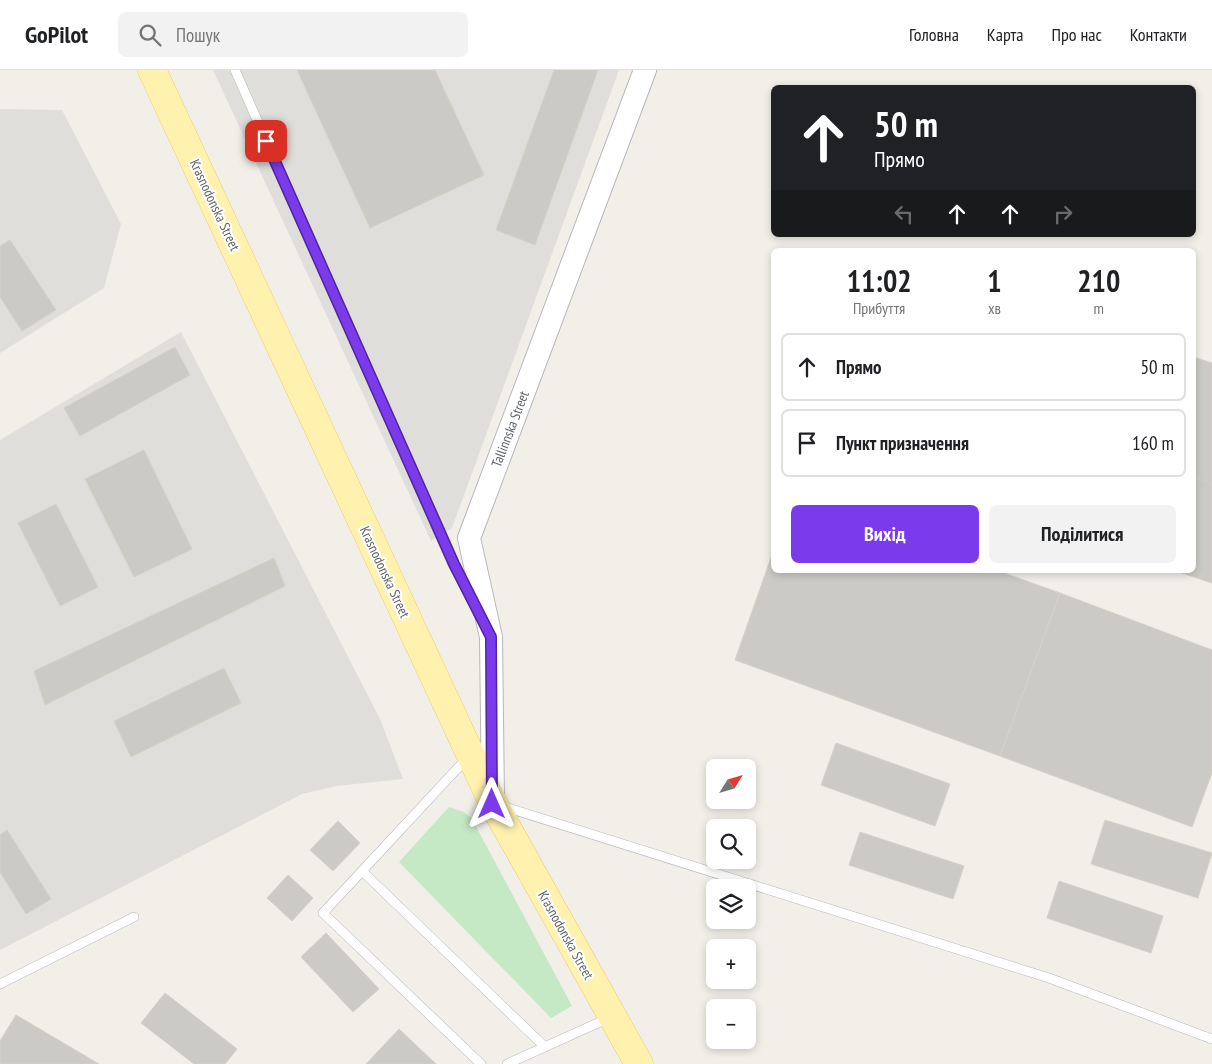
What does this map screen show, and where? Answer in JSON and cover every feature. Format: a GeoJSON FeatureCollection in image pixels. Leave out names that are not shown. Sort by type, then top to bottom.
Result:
{"type":"FeatureCollection","features":[{"type":"Feature","properties":{"kind":"main road","name":"Krasnodonska Street"},"geometry":{"type":"LineString","coordinates":[[152,70],[492,804],[639,1064]]}},
{"type":"Feature","properties":{"kind":"street","name":"Tallinnska Street"},"geometry":{"type":"LineString","coordinates":[[492,804],[491,637],[469,538],[645,70]]}},
{"type":"Feature","properties":{"kind":"lane"},"geometry":{"type":"LineString","coordinates":[[235,70],[454,564],[491,637]]}},
{"type":"Feature","properties":{"kind":"lane"},"geometry":{"type":"LineString","coordinates":[[470,754],[323,913],[481,1064]]}},
{"type":"Feature","properties":{"kind":"lane"},"geometry":{"type":"LineString","coordinates":[[492,804],[1048,978],[1212,1039]]}},
{"type":"Feature","properties":{"kind":"lane"},"geometry":{"type":"LineString","coordinates":[[362,871],[545,1047]]}},
{"type":"Feature","properties":{"kind":"lane"},"geometry":{"type":"LineString","coordinates":[[0,984],[134,917]]}},
{"type":"Feature","properties":{"kind":"lane"},"geometry":{"type":"LineString","coordinates":[[507,1064],[612,1017]]}},
{"type":"Feature","properties":{"kind":"shaded area"},"geometry":{"type":"Polygon","coordinates":[[[213,70],[619,70],[452,528],[431,541],[213,70]]]}},
{"type":"Feature","properties":{"kind":"shaded area"},"geometry":{"type":"Polygon","coordinates":[[[0,109],[62,110],[121,224],[104,288],[0,353],[0,109]]]}},
{"type":"Feature","properties":{"kind":"shaded area"},"geometry":{"type":"Polygon","coordinates":[[[181,332],[380,719],[403,779],[336,786],[302,794],[0,950],[0,440],[181,332]]]}},
{"type":"Feature","properties":{"kind":"green space"},"geometry":{"type":"Polygon","coordinates":[[[449,807],[464,812],[472,819],[572,1006],[551,1018],[399,862],[449,807]]]}},
{"type":"Feature","properties":{"kind":"building"},"geometry":{"type":"Polygon","coordinates":[[[297,70],[435,70],[484,175],[370,228],[297,70]]]}},
{"type":"Feature","properties":{"kind":"building"},"geometry":{"type":"Polygon","coordinates":[[[554,70],[598,70],[535,245],[496,230],[554,70]]]}},
{"type":"Feature","properties":{"kind":"building"},"geometry":{"type":"Polygon","coordinates":[[[10,240],[56,310],[22,331],[0,297],[0,246],[10,240]]]}},
{"type":"Feature","properties":{"kind":"building"},"geometry":{"type":"Polygon","coordinates":[[[175,347],[190,375],[80,436],[64,408],[175,347]]]}},
{"type":"Feature","properties":{"kind":"building"},"geometry":{"type":"Polygon","coordinates":[[[1196,358],[1212,363],[1212,583],[1183,573],[1196,573],[1196,358]]]}},
{"type":"Feature","properties":{"kind":"building"},"geometry":{"type":"Polygon","coordinates":[[[144,450],[192,549],[134,577],[85,479],[144,450]]]}},
{"type":"Feature","properties":{"kind":"building"},"geometry":{"type":"Polygon","coordinates":[[[1196,478],[1212,484],[1212,583],[1183,573],[1196,573],[1196,478]]]}},
{"type":"Feature","properties":{"kind":"building"},"geometry":{"type":"Polygon","coordinates":[[[56,504],[98,587],[60,606],[18,523],[56,504]]]}},
{"type":"Feature","properties":{"kind":"building"},"geometry":{"type":"Polygon","coordinates":[[[274,558],[285,586],[45,705],[34,671],[274,558]]]}},
{"type":"Feature","properties":{"kind":"building"},"geometry":{"type":"Polygon","coordinates":[[[771,558],[771,573],[1004,573],[1060,593],[1000,756],[735,660],[771,558]]]}},
{"type":"Feature","properties":{"kind":"building"},"geometry":{"type":"Polygon","coordinates":[[[1060,593],[1212,650],[1212,773],[1192,827],[1000,756],[1060,593]]]}},
{"type":"Feature","properties":{"kind":"building"},"geometry":{"type":"Polygon","coordinates":[[[224,668],[241,703],[131,757],[114,721],[224,668]]]}},
{"type":"Feature","properties":{"kind":"building"},"geometry":{"type":"Polygon","coordinates":[[[836,743],[950,784],[935,826],[821,785],[836,743]]]}},
{"type":"Feature","properties":{"kind":"building"},"geometry":{"type":"Polygon","coordinates":[[[1105,820],[1212,853],[1198,898],[1091,864],[1105,820]]]}},
{"type":"Feature","properties":{"kind":"building"},"geometry":{"type":"Polygon","coordinates":[[[338,821],[360,843],[333,871],[310,850],[338,821]]]}},
{"type":"Feature","properties":{"kind":"building"},"geometry":{"type":"Polygon","coordinates":[[[7,830],[51,899],[26,914],[0,872],[0,835],[7,830]]]}},
{"type":"Feature","properties":{"kind":"building"},"geometry":{"type":"Polygon","coordinates":[[[860,832],[964,866],[953,899],[849,865],[860,832]]]}},
{"type":"Feature","properties":{"kind":"building"},"geometry":{"type":"Polygon","coordinates":[[[288,875],[313,898],[292,921],[267,898],[288,875]]]}},
{"type":"Feature","properties":{"kind":"building"},"geometry":{"type":"Polygon","coordinates":[[[1059,881],[1163,916],[1151,953],[1047,918],[1059,881]]]}},
{"type":"Feature","properties":{"kind":"building"},"geometry":{"type":"Polygon","coordinates":[[[326,933],[379,989],[353,1012],[301,957],[326,933]]]}},
{"type":"Feature","properties":{"kind":"building"},"geometry":{"type":"Polygon","coordinates":[[[165,993],[237,1049],[225,1064],[194,1064],[141,1023],[165,993]]]}},
{"type":"Feature","properties":{"kind":"building"},"geometry":{"type":"Polygon","coordinates":[[[16,1015],[99,1064],[0,1064],[0,1041],[16,1015]]]}},
{"type":"Feature","properties":{"kind":"building"},"geometry":{"type":"Polygon","coordinates":[[[399,1029],[436,1064],[366,1064],[399,1029]]]}},
{"type":"Feature","properties":{"kind":"route"},"geometry":{"type":"LineString","coordinates":[[266,141],[454,564],[491,637],[492,804]]}}]}
